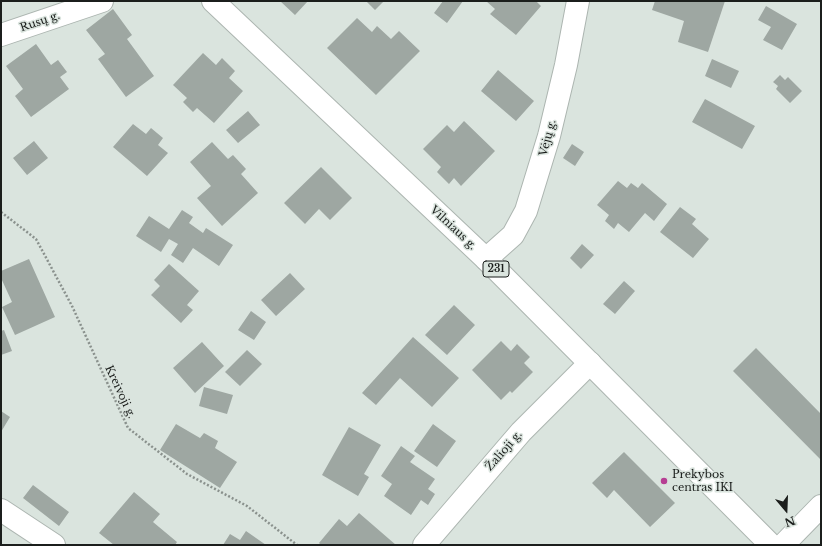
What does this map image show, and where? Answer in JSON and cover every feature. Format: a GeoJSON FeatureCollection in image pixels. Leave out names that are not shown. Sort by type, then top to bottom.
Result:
{"type":"FeatureCollection","features":[{"type":"Feature","properties":{"kind":"main road","name":"Rusų g."},"geometry":{"type":"LineString","coordinates":[[1,35],[102,1]]}},
{"type":"Feature","properties":{"kind":"main road","name":"Vilniaus g."},"geometry":{"type":"LineString","coordinates":[[213,1],[486,258],[772,545]]}},
{"type":"Feature","properties":{"kind":"main road","name":"Vėjų g."},"geometry":{"type":"LineString","coordinates":[[486,258],[513,235],[526,212],[549,136],[566,65],[578,1]]}},
{"type":"Feature","properties":{"kind":"main road","name":"Žalioji g."},"geometry":{"type":"LineString","coordinates":[[424,545],[521,432],[590,363]]}},
{"type":"Feature","properties":{"kind":"main road"},"geometry":{"type":"LineString","coordinates":[[783,545],[821,506]]}},
{"type":"Feature","properties":{"kind":"main road"},"geometry":{"type":"LineString","coordinates":[[1,510],[54,545]]}},
{"type":"Feature","properties":{"kind":"path","name":"Kreivoji g."},"geometry":{"type":"LineString","coordinates":[[1,212],[36,239],[72,306],[128,428],[187,474],[248,506],[297,545]]}},
{"type":"Feature","properties":{"kind":"building"},"geometry":{"type":"Polygon","coordinates":[[[280,1],[308,1],[295,15],[280,1]]]}},
{"type":"Feature","properties":{"kind":"building"},"geometry":{"type":"Polygon","coordinates":[[[366,1],[384,1],[375,10],[366,1]]]}},
{"type":"Feature","properties":{"kind":"building"},"geometry":{"type":"Polygon","coordinates":[[[443,1],[463,1],[447,23],[434,13],[443,1]]]}},
{"type":"Feature","properties":{"kind":"building"},"geometry":{"type":"Polygon","coordinates":[[[486,1],[536,1],[541,6],[516,35],[490,14],[495,9],[486,1]]]}},
{"type":"Feature","properties":{"kind":"building"},"geometry":{"type":"Polygon","coordinates":[[[655,1],[725,1],[708,52],[678,42],[684,21],[652,10],[655,1]]]}},
{"type":"Feature","properties":{"kind":"building"},"geometry":{"type":"Polygon","coordinates":[[[766,6],[797,24],[782,50],[763,40],[771,27],[758,20],[766,6]]]}},
{"type":"Feature","properties":{"kind":"building"},"geometry":{"type":"Polygon","coordinates":[[[113,9],[132,35],[127,39],[154,76],[126,97],[98,59],[105,54],[86,30],[113,9]]]}},
{"type":"Feature","properties":{"kind":"building"},"geometry":{"type":"Polygon","coordinates":[[[357,18],[372,32],[377,26],[391,39],[399,31],[420,51],[376,95],[327,48],[357,18]]]}},
{"type":"Feature","properties":{"kind":"building"},"geometry":{"type":"Polygon","coordinates":[[[36,44],[51,65],[58,60],[67,72],[60,77],[69,89],[31,117],[15,96],[23,89],[6,66],[36,44]]]}},
{"type":"Feature","properties":{"kind":"building"},"geometry":{"type":"Polygon","coordinates":[[[203,53],[216,65],[222,58],[235,71],[229,78],[243,91],[214,123],[197,108],[193,112],[183,102],[187,98],[173,85],[203,53]]]}},
{"type":"Feature","properties":{"kind":"building"},"geometry":{"type":"Polygon","coordinates":[[[712,59],[739,71],[731,88],[705,76],[712,59]]]}},
{"type":"Feature","properties":{"kind":"building"},"geometry":{"type":"Polygon","coordinates":[[[498,70],[534,101],[516,121],[481,91],[498,70]]]}},
{"type":"Feature","properties":{"kind":"building"},"geometry":{"type":"Polygon","coordinates":[[[780,75],[785,80],[788,77],[802,91],[790,103],[776,89],[778,86],[773,82],[780,75]]]}},
{"type":"Feature","properties":{"kind":"building"},"geometry":{"type":"Polygon","coordinates":[[[705,99],[755,126],[742,149],[692,122],[705,99]]]}},
{"type":"Feature","properties":{"kind":"building"},"geometry":{"type":"Polygon","coordinates":[[[248,111],[260,125],[238,143],[226,130],[248,111]]]}},
{"type":"Feature","properties":{"kind":"building"},"geometry":{"type":"Polygon","coordinates":[[[464,121],[495,151],[461,186],[454,178],[449,184],[437,172],[441,167],[423,149],[447,125],[454,132],[464,121]]]}},
{"type":"Feature","properties":{"kind":"building"},"geometry":{"type":"Polygon","coordinates":[[[133,124],[146,134],[151,128],[163,138],[158,145],[168,153],[147,176],[113,147],[133,124]]]}},
{"type":"Feature","properties":{"kind":"building"},"geometry":{"type":"Polygon","coordinates":[[[34,141],[48,158],[27,175],[13,158],[34,141]]]}},
{"type":"Feature","properties":{"kind":"building"},"geometry":{"type":"Polygon","coordinates":[[[212,142],[228,159],[233,155],[246,169],[241,174],[258,193],[222,226],[197,198],[211,186],[190,162],[212,142]]]}},
{"type":"Feature","properties":{"kind":"building"},"geometry":{"type":"Polygon","coordinates":[[[572,144],[584,152],[575,166],[563,158],[572,144]]]}},
{"type":"Feature","properties":{"kind":"building"},"geometry":{"type":"Polygon","coordinates":[[[321,167],[352,198],[330,220],[319,209],[305,224],[284,203],[321,167]]]}},
{"type":"Feature","properties":{"kind":"building"},"geometry":{"type":"Polygon","coordinates":[[[618,181],[627,188],[631,183],[638,188],[642,183],[667,204],[654,221],[645,213],[629,232],[618,223],[614,229],[605,221],[609,215],[597,205],[618,181]]]}},
{"type":"Feature","properties":{"kind":"building"},"geometry":{"type":"Polygon","coordinates":[[[680,207],[696,219],[692,224],[709,239],[693,258],[660,232],[680,207]]]}},
{"type":"Feature","properties":{"kind":"building"},"geometry":{"type":"Polygon","coordinates":[[[182,210],[193,217],[189,223],[203,233],[206,228],[233,245],[219,266],[193,248],[183,263],[171,255],[178,244],[169,239],[161,252],[136,236],[149,216],[169,229],[182,210]]]}},
{"type":"Feature","properties":{"kind":"building"},"geometry":{"type":"Polygon","coordinates":[[[582,244],[594,255],[581,269],[570,258],[582,244]]]}},
{"type":"Feature","properties":{"kind":"building"},"geometry":{"type":"Polygon","coordinates":[[[29,259],[55,317],[15,335],[2,307],[12,302],[1,278],[1,271],[29,259]]]}},
{"type":"Feature","properties":{"kind":"building"},"geometry":{"type":"Polygon","coordinates":[[[169,264],[199,291],[187,305],[193,310],[181,323],[151,295],[160,286],[154,280],[169,264]]]}},
{"type":"Feature","properties":{"kind":"building"},"geometry":{"type":"Polygon","coordinates":[[[290,273],[305,289],[276,316],[261,300],[290,273]]]}},
{"type":"Feature","properties":{"kind":"building"},"geometry":{"type":"Polygon","coordinates":[[[624,281],[635,291],[615,314],[603,304],[624,281]]]}},
{"type":"Feature","properties":{"kind":"building"},"geometry":{"type":"Polygon","coordinates":[[[454,305],[475,325],[447,355],[425,335],[454,305]]]}},
{"type":"Feature","properties":{"kind":"building"},"geometry":{"type":"Polygon","coordinates":[[[251,311],[266,322],[254,340],[238,330],[251,311]]]}},
{"type":"Feature","properties":{"kind":"building"},"geometry":{"type":"Polygon","coordinates":[[[4,330],[12,351],[1,355],[1,331],[4,330]]]}},
{"type":"Feature","properties":{"kind":"building"},"geometry":{"type":"Polygon","coordinates":[[[413,337],[459,378],[432,407],[400,378],[376,405],[362,393],[413,337]]]}},
{"type":"Feature","properties":{"kind":"building"},"geometry":{"type":"Polygon","coordinates":[[[501,341],[511,351],[517,344],[530,357],[524,363],[533,372],[512,393],[510,391],[501,400],[472,370],[501,341]]]}},
{"type":"Feature","properties":{"kind":"building"},"geometry":{"type":"Polygon","coordinates":[[[202,342],[224,366],[195,393],[173,368],[202,342]]]}},
{"type":"Feature","properties":{"kind":"building"},"geometry":{"type":"Polygon","coordinates":[[[756,348],[821,414],[821,460],[733,371],[756,348]]]}},
{"type":"Feature","properties":{"kind":"building"},"geometry":{"type":"Polygon","coordinates":[[[247,350],[262,364],[240,386],[225,372],[247,350]]]}},
{"type":"Feature","properties":{"kind":"building"},"geometry":{"type":"Polygon","coordinates":[[[204,387],[233,395],[227,414],[199,406],[204,387]]]}},
{"type":"Feature","properties":{"kind":"building"},"geometry":{"type":"Polygon","coordinates":[[[1,411],[10,417],[1,432],[1,411]]]}},
{"type":"Feature","properties":{"kind":"building"},"geometry":{"type":"Polygon","coordinates":[[[176,424],[200,438],[204,433],[218,441],[215,448],[237,462],[220,488],[160,450],[176,424]]]}},
{"type":"Feature","properties":{"kind":"building"},"geometry":{"type":"Polygon","coordinates":[[[433,424],[456,441],[437,467],[414,451],[433,424]]]}},
{"type":"Feature","properties":{"kind":"building"},"geometry":{"type":"Polygon","coordinates":[[[349,427],[381,445],[364,474],[369,477],[358,496],[322,475],[349,427]]]}},
{"type":"Feature","properties":{"kind":"building"},"geometry":{"type":"Polygon","coordinates":[[[401,446],[415,456],[410,462],[435,479],[428,489],[435,494],[428,505],[421,500],[411,515],[384,496],[392,484],[381,476],[401,446]]]}},
{"type":"Feature","properties":{"kind":"building"},"geometry":{"type":"Polygon","coordinates":[[[624,452],[675,503],[650,527],[614,490],[607,498],[592,483],[624,452]]]}},
{"type":"Feature","properties":{"kind":"building"},"geometry":{"type":"Polygon","coordinates":[[[33,485],[69,512],[59,526],[23,498],[33,485]]]}},
{"type":"Feature","properties":{"kind":"building"},"geometry":{"type":"Polygon","coordinates":[[[134,492],[160,514],[153,522],[177,542],[175,545],[114,545],[99,533],[134,492]]]}},
{"type":"Feature","properties":{"kind":"building"},"geometry":{"type":"Polygon","coordinates":[[[359,513],[396,545],[321,545],[319,543],[339,519],[347,526],[359,513]]]}},
{"type":"Feature","properties":{"kind":"building"},"geometry":{"type":"Polygon","coordinates":[[[246,531],[266,545],[223,545],[230,534],[240,540],[246,531]]]}},
{"type":"Feature","properties":{"kind":"place","name":"Prekybos centras IKI"},"geometry":{"type":"Point","coordinates":[664,481]}}]}
